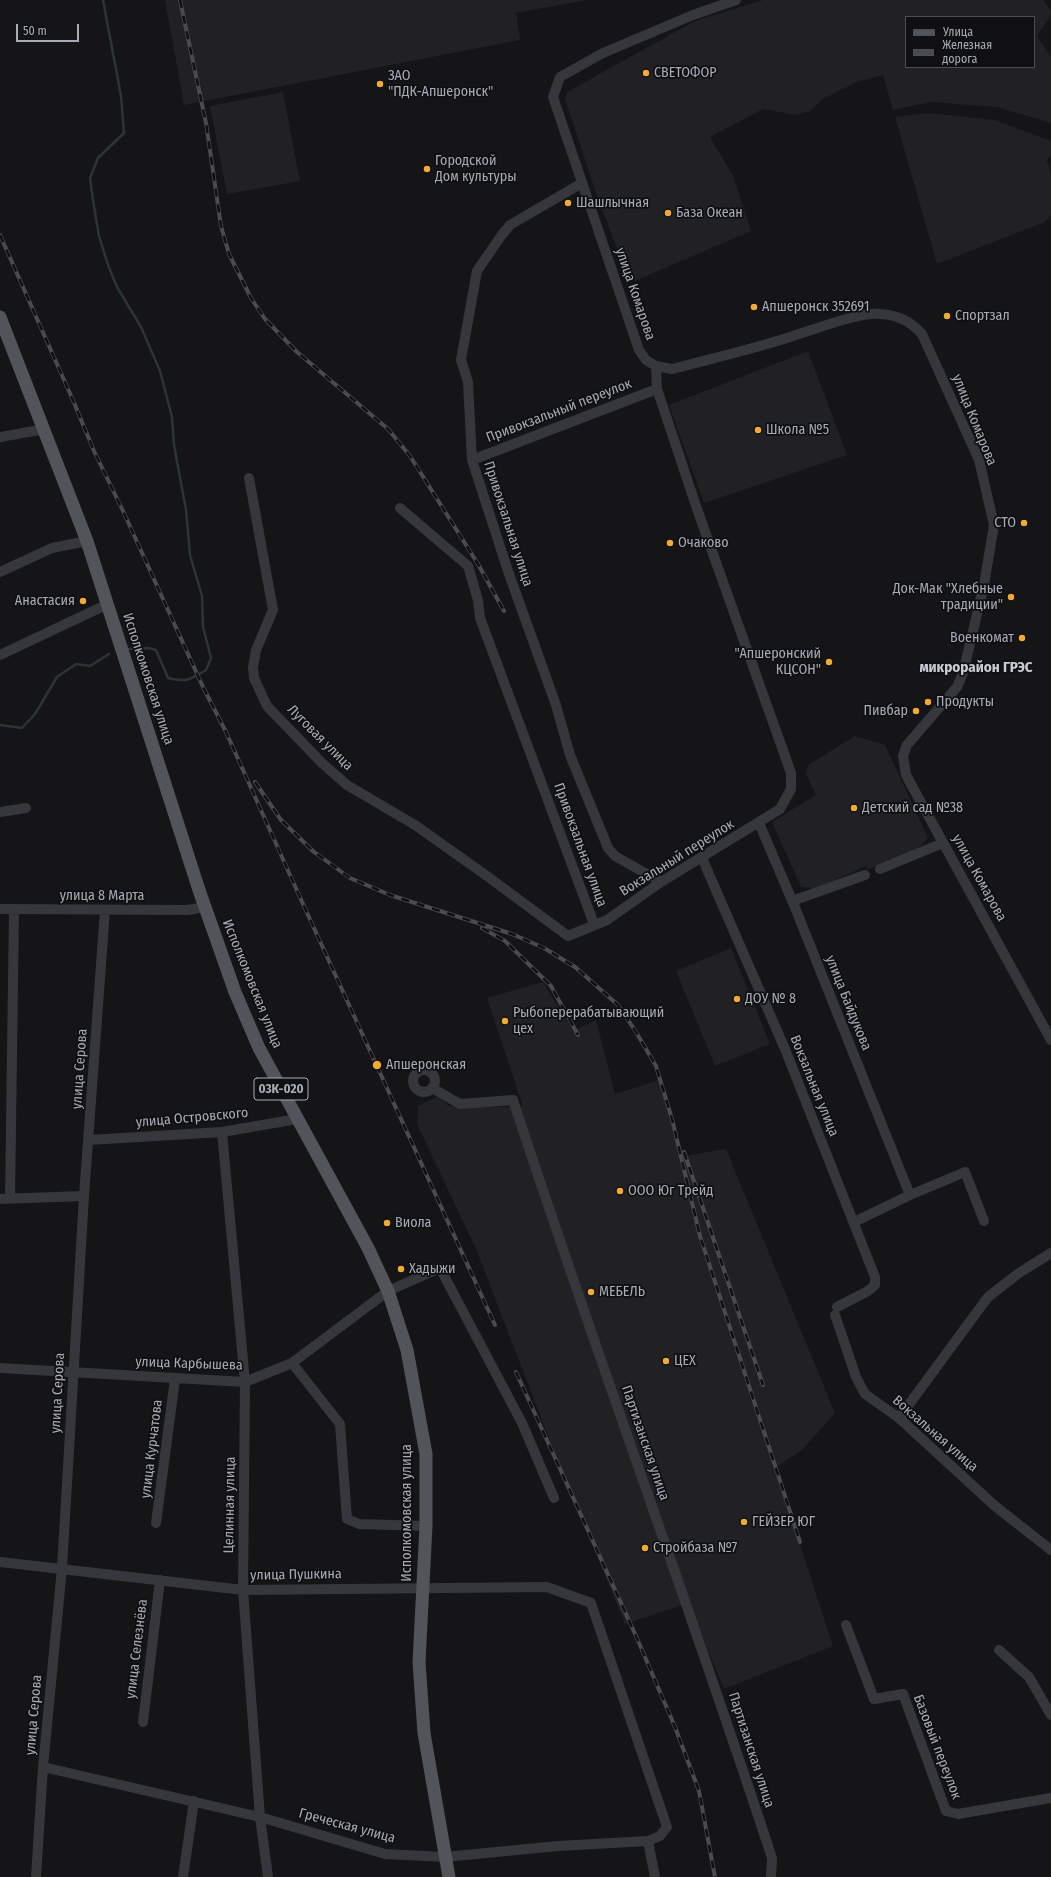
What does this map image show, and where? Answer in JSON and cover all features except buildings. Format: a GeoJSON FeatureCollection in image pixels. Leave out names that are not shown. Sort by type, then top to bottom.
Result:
{"type":"FeatureCollection","features":[{"type":"Feature","properties":{"kind":"main road","name":"Исполкомовская улица"},"geometry":{"type":"LineString","coordinates":[[0,317],[45,429],[87,541],[205,907],[235,992],[259,1048],[368,1248],[388,1291],[407,1350],[426,1454],[426,1526],[419,1662],[424,1733],[449,1877]]}},
{"type":"Feature","properties":{"kind":"street","name":"улица Комарова"},"geometry":{"type":"LineString","coordinates":[[736,0],[693,15],[603,53],[560,78],[553,97],[639,350],[646,360],[656,366],[672,369],[784,339],[851,318],[879,313],[899,317],[912,323],[926,341],[979,460],[994,525],[985,578],[963,673],[957,687],[906,745],[903,756],[906,775],[1051,1040]]}},
{"type":"Feature","properties":{"kind":"street","name":"Привокзальная улица"},"geometry":{"type":"LineString","coordinates":[[582,183],[510,225],[478,271],[461,360],[468,382],[472,460],[509,574],[556,705],[570,755],[608,848],[615,856],[661,882]]}},
{"type":"Feature","properties":{"kind":"street"},"geometry":{"type":"LineString","coordinates":[[656,366],[657,389]]}},
{"type":"Feature","properties":{"kind":"street","name":"Привокзальный переулок"},"geometry":{"type":"LineString","coordinates":[[472,460],[657,389]]}},
{"type":"Feature","properties":{"kind":"street","name":"Вокзальный переулок"},"geometry":{"type":"LineString","coordinates":[[568,936],[594,924],[607,920],[661,882],[780,809],[791,789],[791,773],[698,514],[657,389]]}},
{"type":"Feature","properties":{"kind":"street"},"geometry":{"type":"LineString","coordinates":[[0,437],[45,429]]}},
{"type":"Feature","properties":{"kind":"street","name":"Луговая улица"},"geometry":{"type":"LineString","coordinates":[[249,478],[273,610],[256,650],[253,668],[254,678],[267,706],[322,763],[347,785],[415,825],[568,936]]}},
{"type":"Feature","properties":{"kind":"street","name":"Привокзальная улица"},"geometry":{"type":"LineString","coordinates":[[400,508],[468,566],[478,600],[480,618],[594,924]]}},
{"type":"Feature","properties":{"kind":"street"},"geometry":{"type":"LineString","coordinates":[[0,572],[52,548],[87,541]]}},
{"type":"Feature","properties":{"kind":"street"},"geometry":{"type":"LineString","coordinates":[[0,655],[108,604]]}},
{"type":"Feature","properties":{"kind":"street"},"geometry":{"type":"LineString","coordinates":[[0,812],[26,808]]}},
{"type":"Feature","properties":{"kind":"street","name":"улица Байдукова"},"geometry":{"type":"LineString","coordinates":[[758,823],[792,901],[910,1194]]}},
{"type":"Feature","properties":{"kind":"street"},"geometry":{"type":"LineString","coordinates":[[880,869],[943,843]]}},
{"type":"Feature","properties":{"kind":"street","name":"Вокзальная улица"},"geometry":{"type":"LineString","coordinates":[[702,858],[785,1049],[875,1277],[875,1285],[836,1311],[856,1377],[864,1394],[899,1418],[995,1506],[1051,1550]]}},
{"type":"Feature","properties":{"kind":"street"},"geometry":{"type":"LineString","coordinates":[[792,901],[865,875]]}},
{"type":"Feature","properties":{"kind":"street","name":"улица 8 Марта"},"geometry":{"type":"LineString","coordinates":[[0,909],[188,910],[205,907]]}},
{"type":"Feature","properties":{"kind":"street"},"geometry":{"type":"LineString","coordinates":[[14,909],[5,1199],[84,1196]]}},
{"type":"Feature","properties":{"kind":"street","name":"улица Серова"},"geometry":{"type":"LineString","coordinates":[[36,1877],[43,1767],[62,1568],[84,1196],[105,910]]}},
{"type":"Feature","properties":{"kind":"street","name":"Партизанская улица"},"geometry":{"type":"LineString","coordinates":[[432,1088],[460,1104],[513,1100],[556,1229],[719,1697],[772,1858],[772,1877]]}},
{"type":"Feature","properties":{"kind":"street","name":"улица Островского"},"geometry":{"type":"LineString","coordinates":[[89,1140],[222,1132],[297,1119]]}},
{"type":"Feature","properties":{"kind":"street","name":"Целинная улица"},"geometry":{"type":"LineString","coordinates":[[222,1132],[245,1382],[243,1590],[260,1816],[268,1877]]}},
{"type":"Feature","properties":{"kind":"street"},"geometry":{"type":"LineString","coordinates":[[854,1222],[910,1194],[965,1172],[984,1221]]}},
{"type":"Feature","properties":{"kind":"street"},"geometry":{"type":"LineString","coordinates":[[899,1418],[988,1297],[1019,1272],[1051,1253]]}},
{"type":"Feature","properties":{"kind":"street","name":"улица Карбышева"},"geometry":{"type":"LineString","coordinates":[[0,1368],[245,1382],[292,1363],[388,1291],[440,1268],[522,1423],[554,1498]]}},
{"type":"Feature","properties":{"kind":"street"},"geometry":{"type":"LineString","coordinates":[[292,1363],[340,1424],[347,1519],[359,1524],[426,1526]]}},
{"type":"Feature","properties":{"kind":"street","name":"улица Курчатова"},"geometry":{"type":"LineString","coordinates":[[156,1523],[175,1379]]}},
{"type":"Feature","properties":{"kind":"street","name":"улица Пушкина"},"geometry":{"type":"LineString","coordinates":[[0,1562],[243,1590],[547,1587],[591,1603],[667,1828]]}},
{"type":"Feature","properties":{"kind":"street","name":"улица Селезнёва"},"geometry":{"type":"LineString","coordinates":[[143,1722],[160,1580]]}},
{"type":"Feature","properties":{"kind":"street","name":"Базовый переулок"},"geometry":{"type":"LineString","coordinates":[[846,1625],[874,1699],[903,1694],[946,1811],[958,1814],[1051,1798]]}},
{"type":"Feature","properties":{"kind":"street"},"geometry":{"type":"LineString","coordinates":[[999,1650],[1029,1677],[1051,1715]]}},
{"type":"Feature","properties":{"kind":"street","name":"Греческая улица"},"geometry":{"type":"LineString","coordinates":[[43,1767],[260,1816],[385,1854],[446,1857],[558,1846],[648,1841],[660,1836],[667,1828]]}},
{"type":"Feature","properties":{"kind":"street"},"geometry":{"type":"LineString","coordinates":[[183,1877],[194,1801]]}},
{"type":"Feature","properties":{"kind":"street"},"geometry":{"type":"LineString","coordinates":[[648,1841],[655,1877]]}},
{"type":"Feature","properties":{"kind":"shaded area"},"geometry":{"type":"Polygon","coordinates":[[[165,0],[587,0],[516,13],[520,40],[184,105],[165,0]]]}},
{"type":"Feature","properties":{"kind":"shaded area"},"geometry":{"type":"Polygon","coordinates":[[[763,0],[1043,0],[1051,11],[1051,15],[1037,36],[1051,57],[1051,123],[997,107],[931,102],[893,110],[883,75],[857,82],[823,99],[810,111],[796,115],[763,109],[710,137],[733,176],[751,231],[630,283],[597,196],[565,99],[567,92],[695,21],[763,0]]]}},
{"type":"Feature","properties":{"kind":"shaded area"},"geometry":{"type":"Polygon","coordinates":[[[283,92],[300,181],[227,194],[210,106],[283,92]]]}},
{"type":"Feature","properties":{"kind":"shaded area"},"geometry":{"type":"Polygon","coordinates":[[[928,113],[995,120],[1051,141],[1051,154],[1047,161],[1051,173],[1051,215],[1045,222],[937,264],[895,117],[928,113]]]}},
{"type":"Feature","properties":{"kind":"shaded area","name":"Школа №5"},"geometry":{"type":"Polygon","coordinates":[[[808,351],[847,455],[704,503],[669,405],[808,351]]]}},
{"type":"Feature","properties":{"kind":"shaded area","name":"Детский сад №38"},"geometry":{"type":"Polygon","coordinates":[[[855,736],[885,745],[928,838],[919,848],[867,870],[866,866],[818,888],[801,887],[772,822],[816,795],[806,774],[808,765],[855,736]]]}},
{"type":"Feature","properties":{"kind":"shaded area"},"geometry":{"type":"Polygon","coordinates":[[[731,948],[770,1044],[715,1066],[676,971],[731,948]]]}},
{"type":"Feature","properties":{"kind":"shaded area"},"geometry":{"type":"Polygon","coordinates":[[[543,982],[573,1031],[596,1020],[615,1094],[659,1080],[684,1156],[726,1149],[835,1413],[802,1450],[775,1468],[833,1646],[724,1689],[688,1603],[625,1624],[548,1436],[476,1249],[417,1124],[418,1106],[439,1096],[448,1106],[523,1107],[487,998],[543,982]]]}},
{"type":"Feature","properties":{"kind":"waterway"},"geometry":{"type":"LineString","coordinates":[[103,0],[121,96],[124,133],[98,158],[90,178],[93,200],[99,236],[108,265],[117,287],[141,327],[160,371],[172,417],[174,445],[186,510],[190,555],[202,596],[203,627],[211,658],[206,670],[192,678],[179,680],[168,678],[156,650],[148,648],[129,649]]}},
{"type":"Feature","properties":{"kind":"waterway"},"geometry":{"type":"LineString","coordinates":[[0,725],[22,728],[35,714],[57,677],[76,664],[90,666],[109,654]]}},
{"type":"Feature","properties":{"kind":"railway"},"geometry":{"type":"LineString","coordinates":[[180,0],[206,123],[221,226],[229,254],[251,298],[265,319],[297,352],[388,429],[410,456],[478,564],[504,611]]}},
{"type":"Feature","properties":{"kind":"railway"},"geometry":{"type":"LineString","coordinates":[[0,235],[94,451],[203,687],[226,732],[495,1325]]}},
{"type":"Feature","properties":{"kind":"railway"},"geometry":{"type":"LineString","coordinates":[[255,782],[281,820],[314,852],[350,878],[390,895],[512,934],[544,948],[575,967],[618,1005],[656,1066],[672,1119],[700,1236],[800,1542]]}},
{"type":"Feature","properties":{"kind":"railway"},"geometry":{"type":"LineString","coordinates":[[482,928],[505,941],[551,986],[578,1035]]}},
{"type":"Feature","properties":{"kind":"railway"},"geometry":{"type":"LineString","coordinates":[[684,1152],[763,1385]]}},
{"type":"Feature","properties":{"kind":"railway"},"geometry":{"type":"LineString","coordinates":[[516,1372],[636,1636],[675,1727],[699,1791],[715,1877]]}},
{"type":"Feature","properties":{"kind":"place","name":"СВЕТОФОР"},"geometry":{"type":"Point","coordinates":[646,73]}},
{"type":"Feature","properties":{"kind":"place","name":"ЗАО \"ПДК-Апшеронск\""},"geometry":{"type":"Point","coordinates":[380,84]}},
{"type":"Feature","properties":{"kind":"place","name":"Городской Дом культуры"},"geometry":{"type":"Point","coordinates":[427,169]}},
{"type":"Feature","properties":{"kind":"place","name":"Шашлычная"},"geometry":{"type":"Point","coordinates":[568,203]}},
{"type":"Feature","properties":{"kind":"place","name":"База Океан"},"geometry":{"type":"Point","coordinates":[668,213]}},
{"type":"Feature","properties":{"kind":"place","name":"Апшеронск 352691"},"geometry":{"type":"Point","coordinates":[754,307]}},
{"type":"Feature","properties":{"kind":"place","name":"Спортзал"},"geometry":{"type":"Point","coordinates":[947,316]}},
{"type":"Feature","properties":{"kind":"place","name":"Школа №5"},"geometry":{"type":"Point","coordinates":[758,430]}},
{"type":"Feature","properties":{"kind":"place","name":"СТО"},"geometry":{"type":"Point","coordinates":[1024,523]}},
{"type":"Feature","properties":{"kind":"place","name":"Очаково"},"geometry":{"type":"Point","coordinates":[670,543]}},
{"type":"Feature","properties":{"kind":"place","name":"Док-Мак \"Хлебные традиции\""},"geometry":{"type":"Point","coordinates":[1011,597]}},
{"type":"Feature","properties":{"kind":"place","name":"Анастасия"},"geometry":{"type":"Point","coordinates":[83,601]}},
{"type":"Feature","properties":{"kind":"place","name":"Военкомат"},"geometry":{"type":"Point","coordinates":[1022,638]}},
{"type":"Feature","properties":{"kind":"place","name":"\"Апшеронский КЦСОН\""},"geometry":{"type":"Point","coordinates":[829,662]}},
{"type":"Feature","properties":{"kind":"place","name":"Продукты"},"geometry":{"type":"Point","coordinates":[928,702]}},
{"type":"Feature","properties":{"kind":"place","name":"Пивбар"},"geometry":{"type":"Point","coordinates":[916,711]}},
{"type":"Feature","properties":{"kind":"place","name":"Детский сад №38"},"geometry":{"type":"Point","coordinates":[854,808]}},
{"type":"Feature","properties":{"kind":"place","name":"ДОУ № 8"},"geometry":{"type":"Point","coordinates":[737,999]}},
{"type":"Feature","properties":{"kind":"place","name":"Рыбоперерабатывающий цех"},"geometry":{"type":"Point","coordinates":[505,1021]}},
{"type":"Feature","properties":{"kind":"place","name":"Апшеронская"},"geometry":{"type":"Point","coordinates":[377,1065]}},
{"type":"Feature","properties":{"kind":"place","name":"ООО Юг Трейд"},"geometry":{"type":"Point","coordinates":[620,1191]}},
{"type":"Feature","properties":{"kind":"place","name":"Виола"},"geometry":{"type":"Point","coordinates":[387,1223]}},
{"type":"Feature","properties":{"kind":"place","name":"Хадыжи"},"geometry":{"type":"Point","coordinates":[401,1269]}},
{"type":"Feature","properties":{"kind":"place","name":"МЕБЕЛЬ"},"geometry":{"type":"Point","coordinates":[591,1292]}},
{"type":"Feature","properties":{"kind":"place","name":"ЦЕХ"},"geometry":{"type":"Point","coordinates":[666,1361]}},
{"type":"Feature","properties":{"kind":"place","name":"ГЕЙЗЕР ЮГ"},"geometry":{"type":"Point","coordinates":[744,1522]}},
{"type":"Feature","properties":{"kind":"place","name":"Стройбаза №7"},"geometry":{"type":"Point","coordinates":[645,1548]}},
{"type":"Feature","properties":{"kind":"district","name":"микрорайон ГРЭС"},"geometry":{"type":"Point","coordinates":[976,668]}}]}
